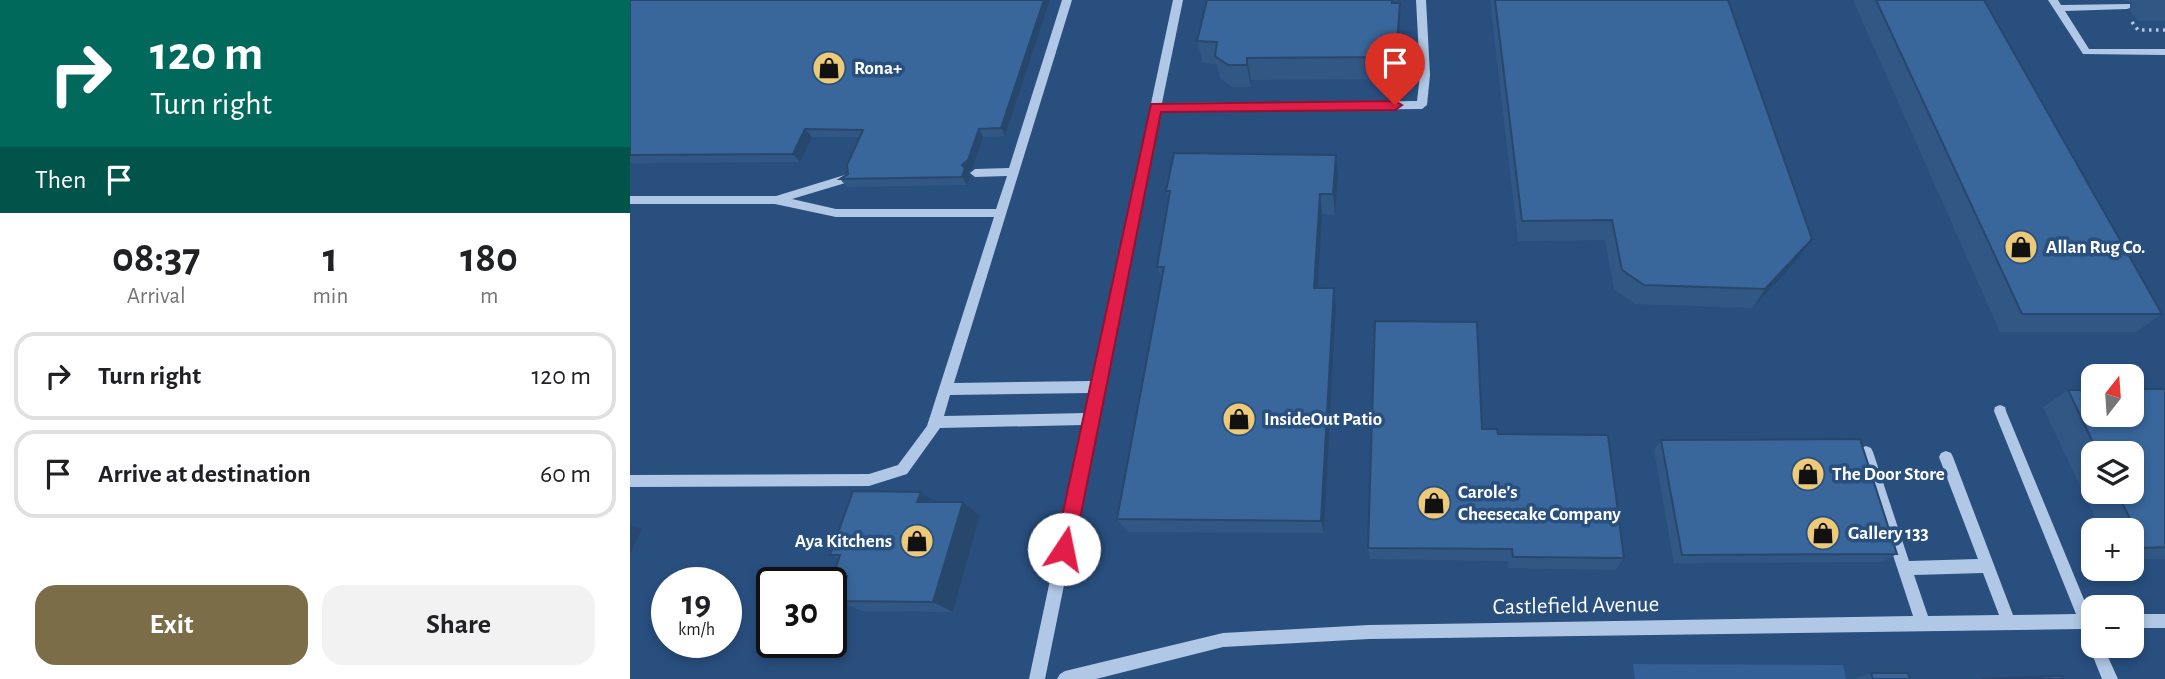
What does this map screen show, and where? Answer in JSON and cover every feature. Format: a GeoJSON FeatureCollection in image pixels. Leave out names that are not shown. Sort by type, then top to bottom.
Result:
{"type":"FeatureCollection","features":[{"type":"Feature","properties":{"kind":"street"},"geometry":{"type":"LineString","coordinates":[[630,481],[869,480],[902,470],[933,429],[1067,0]]}},
{"type":"Feature","properties":{"kind":"street"},"geometry":{"type":"LineString","coordinates":[[1037,679],[1178,0]]}},
{"type":"Feature","properties":{"kind":"street"},"geometry":{"type":"LineString","coordinates":[[1156,107],[1422,105],[1425,75],[1420,0]]}},
{"type":"Feature","properties":{"kind":"street"},"geometry":{"type":"LineString","coordinates":[[2055,4],[2128,12]]}},
{"type":"Feature","properties":{"kind":"street"},"geometry":{"type":"LineString","coordinates":[[2055,4],[2086,52],[2165,52]]}},
{"type":"Feature","properties":{"kind":"street"},"geometry":{"type":"LineString","coordinates":[[975,173],[1013,172]]}},
{"type":"Feature","properties":{"kind":"street"},"geometry":{"type":"LineString","coordinates":[[775,200],[848,178]]}},
{"type":"Feature","properties":{"kind":"street"},"geometry":{"type":"LineString","coordinates":[[630,200],[775,200],[836,213],[1000,213]]}},
{"type":"Feature","properties":{"kind":"street"},"geometry":{"type":"LineString","coordinates":[[945,389],[1097,387]]}},
{"type":"Feature","properties":{"kind":"street"},"geometry":{"type":"LineString","coordinates":[[2000,411],[2081,600]]}},
{"type":"Feature","properties":{"kind":"street"},"geometry":{"type":"LineString","coordinates":[[935,422],[1091,419]]}},
{"type":"Feature","properties":{"kind":"street"},"geometry":{"type":"LineString","coordinates":[[1866,452],[1923,624]]}},
{"type":"Feature","properties":{"kind":"street"},"geometry":{"type":"LineString","coordinates":[[1946,457],[2009,623]]}},
{"type":"Feature","properties":{"kind":"street"},"geometry":{"type":"LineString","coordinates":[[1905,568],[1987,566]]}},
{"type":"Feature","properties":{"kind":"street","name":"Castlefield Avenue"},"geometry":{"type":"LineString","coordinates":[[1065,679],[1223,640],[1369,632],[2081,621]]}},
{"type":"Feature","properties":{"kind":"street"},"geometry":{"type":"LineString","coordinates":[[2144,621],[2165,621]]}},
{"type":"Feature","properties":{"kind":"street"},"geometry":{"type":"LineString","coordinates":[[2101,658],[2110,679]]}},
{"type":"Feature","properties":{"kind":"path"},"geometry":{"type":"LineString","coordinates":[[2128,12],[2138,30],[2165,30]]}},
{"type":"Feature","properties":{"kind":"shaded area"},"geometry":{"type":"Polygon","coordinates":[[[1633,664],[1843,665],[1846,679],[1635,679],[1633,664]]]}},
{"type":"Feature","properties":{"kind":"building","name":"Rona+"},"geometry":{"type":"Polygon","coordinates":[[[630,0],[1044,0],[1001,128],[979,129],[968,160],[962,165],[965,168],[962,177],[840,179],[848,174],[847,165],[863,130],[805,129],[793,154],[630,155],[630,0]]]}},
{"type":"Feature","properties":{"kind":"building"},"geometry":{"type":"Polygon","coordinates":[[[1207,0],[1392,0],[1392,3],[1400,3],[1396,57],[1247,58],[1247,65],[1228,65],[1215,56],[1217,42],[1197,41],[1207,0]]]}},
{"type":"Feature","properties":{"kind":"building"},"geometry":{"type":"Polygon","coordinates":[[[1495,0],[1728,0],[1812,239],[1765,289],[1644,285],[1622,270],[1612,220],[1522,221],[1495,0]]]}},
{"type":"Feature","properties":{"kind":"building"},"geometry":{"type":"Polygon","coordinates":[[[1876,0],[1984,0],[2162,314],[2022,314],[1876,0]]]}},
{"type":"Feature","properties":{"kind":"building"},"geometry":{"type":"Polygon","coordinates":[[[1174,153],[1336,155],[1333,194],[1320,194],[1314,288],[1334,288],[1321,521],[1117,519],[1164,267],[1157,267],[1170,191],[1166,191],[1174,153]]]}},
{"type":"Feature","properties":{"kind":"building"},"geometry":{"type":"Polygon","coordinates":[[[1375,321],[1477,322],[1482,429],[1497,429],[1498,434],[1608,435],[1624,558],[1513,557],[1512,549],[1368,548],[1375,321]]]}},
{"type":"Feature","properties":{"kind":"building"},"geometry":{"type":"Polygon","coordinates":[[[2144,389],[2165,389],[2165,547],[2144,548],[2144,518],[2130,518],[2123,504],[2144,504],[2144,441],[2092,441],[2086,427],[2144,427],[2144,389]]]}},
{"type":"Feature","properties":{"kind":"building"},"geometry":{"type":"Polygon","coordinates":[[[2068,390],[2081,390],[2081,417],[2068,390]]]}},
{"type":"Feature","properties":{"kind":"building"},"geometry":{"type":"Polygon","coordinates":[[[1860,439],[1897,554],[1682,555],[1661,440],[1860,439]]]}},
{"type":"Feature","properties":{"kind":"building","name":"Aya Kitchens"},"geometry":{"type":"Polygon","coordinates":[[[853,491],[921,492],[917,502],[963,502],[933,602],[847,601],[847,567],[836,567],[840,555],[830,555],[853,491]]]}},
{"type":"Feature","properties":{"kind":"building"},"geometry":{"type":"Polygon","coordinates":[[[1871,673],[1908,673],[1910,679],[1873,679],[1871,673]]]}},
{"type":"Feature","properties":{"kind":"building"},"geometry":{"type":"Polygon","coordinates":[[[2062,676],[2063,679],[1982,679],[2062,676]]]}},
{"type":"Feature","properties":{"kind":"place","name":"Rona+"},"geometry":{"type":"Point","coordinates":[829,68]}},
{"type":"Feature","properties":{"kind":"place","name":"Allan Rug Co."},"geometry":{"type":"Point","coordinates":[2021,247]}},
{"type":"Feature","properties":{"kind":"place","name":"InsideOut Patio"},"geometry":{"type":"Point","coordinates":[1239,419]}},
{"type":"Feature","properties":{"kind":"place","name":"The Door Store"},"geometry":{"type":"Point","coordinates":[1808,474]}},
{"type":"Feature","properties":{"kind":"place","name":"Carole's Cheesecake Company"},"geometry":{"type":"Point","coordinates":[1434,503]}},
{"type":"Feature","properties":{"kind":"place","name":"Gallery 133"},"geometry":{"type":"Point","coordinates":[1823,533]}},
{"type":"Feature","properties":{"kind":"place","name":"Aya Kitchens"},"geometry":{"type":"Point","coordinates":[917,541]}},
{"type":"Feature","properties":{"kind":"route"},"geometry":{"type":"LineString","coordinates":[[1064,549],[1156,107],[1395,105]]}}]}
